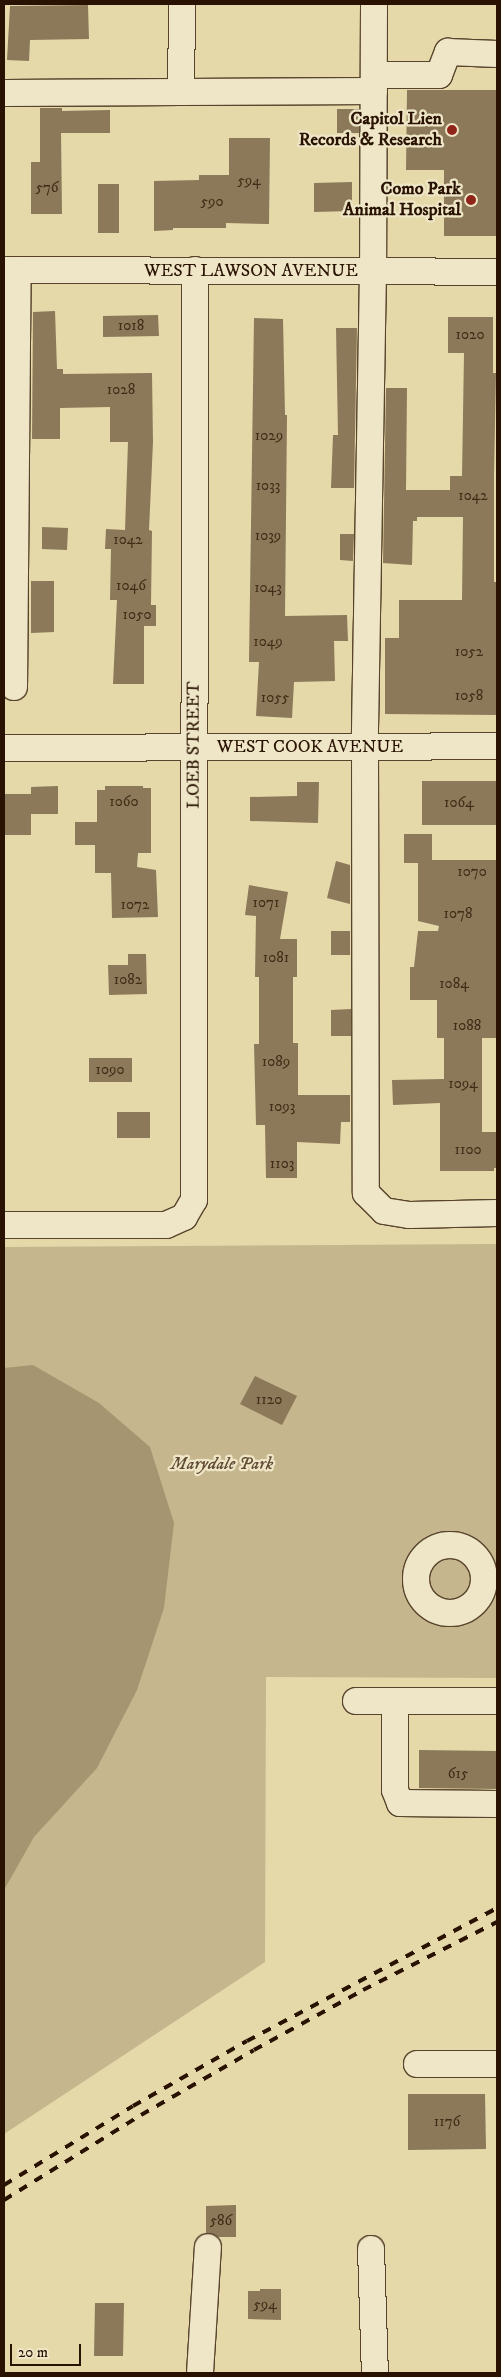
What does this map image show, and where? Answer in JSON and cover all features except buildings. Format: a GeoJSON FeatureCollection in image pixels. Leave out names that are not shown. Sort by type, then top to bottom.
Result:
{"type":"FeatureCollection","features":[{"type":"Feature","properties":{"kind":"street"},"geometry":{"type":"LineString","coordinates":[[182,4],[182,92]]}},
{"type":"Feature","properties":{"kind":"street"},"geometry":{"type":"LineString","coordinates":[[374,4],[373,271],[365,747],[366,1193],[384,1211],[410,1215],[497,1213]]}},
{"type":"Feature","properties":{"kind":"street"},"geometry":{"type":"LineString","coordinates":[[4,93],[182,92],[374,83],[439,75],[448,52],[497,54]]}},
{"type":"Feature","properties":{"kind":"street"},"geometry":{"type":"LineString","coordinates":[[11,270],[14,688]]}},
{"type":"Feature","properties":{"kind":"street","name":"WEST LAWSON AVENUE"},"geometry":{"type":"LineString","coordinates":[[11,270],[497,272]]}},
{"type":"Feature","properties":{"kind":"street","name":"LOEB STREET"},"geometry":{"type":"LineString","coordinates":[[4,1225],[166,1225],[184,1217],[194,1200],[195,270]]}},
{"type":"Feature","properties":{"kind":"street","name":"WEST COOK AVENUE"},"geometry":{"type":"LineString","coordinates":[[4,748],[497,746]]}},
{"type":"Feature","properties":{"kind":"street"},"geometry":{"type":"LineString","coordinates":[[356,1701],[497,1701]]}},
{"type":"Feature","properties":{"kind":"street"},"geometry":{"type":"LineString","coordinates":[[395,1702],[395,1790],[400,1803],[497,1804]]}},
{"type":"Feature","properties":{"kind":"street"},"geometry":{"type":"LineString","coordinates":[[417,2064],[497,2064]]}},
{"type":"Feature","properties":{"kind":"street"},"geometry":{"type":"LineString","coordinates":[[200,2373],[202,2366],[208,2247]]}},
{"type":"Feature","properties":{"kind":"street"},"geometry":{"type":"LineString","coordinates":[[372,2249],[375,2373]]}},
{"type":"Feature","properties":{"kind":"green space","name":"Marydale Park"},"geometry":{"type":"Polygon","coordinates":[[[497,1244],[497,1678],[266,1677],[265,1962],[4,2134],[4,1247],[497,1244]]]}},
{"type":"Feature","properties":{"kind":"shaded area"},"geometry":{"type":"Polygon","coordinates":[[[33,1365],[99,1403],[150,1447],[174,1523],[164,1608],[137,1690],[97,1768],[34,1837],[4,1890],[4,1368],[33,1365]]]}},
{"type":"Feature","properties":{"kind":"railway"},"geometry":{"type":"LineString","coordinates":[[4,2185],[133,2106],[247,2041],[497,1908]]}},
{"type":"Feature","properties":{"kind":"railway"},"geometry":{"type":"LineString","coordinates":[[4,2200],[141,2115],[254,2050],[363,1990],[497,1922]]}},
{"type":"Feature","properties":{"kind":"place","name":"Capitol Lien Records & Research"},"geometry":{"type":"Point","coordinates":[452,130]}},
{"type":"Feature","properties":{"kind":"place","name":"Como Park Animal Hospital"},"geometry":{"type":"Point","coordinates":[471,200]}}]}
